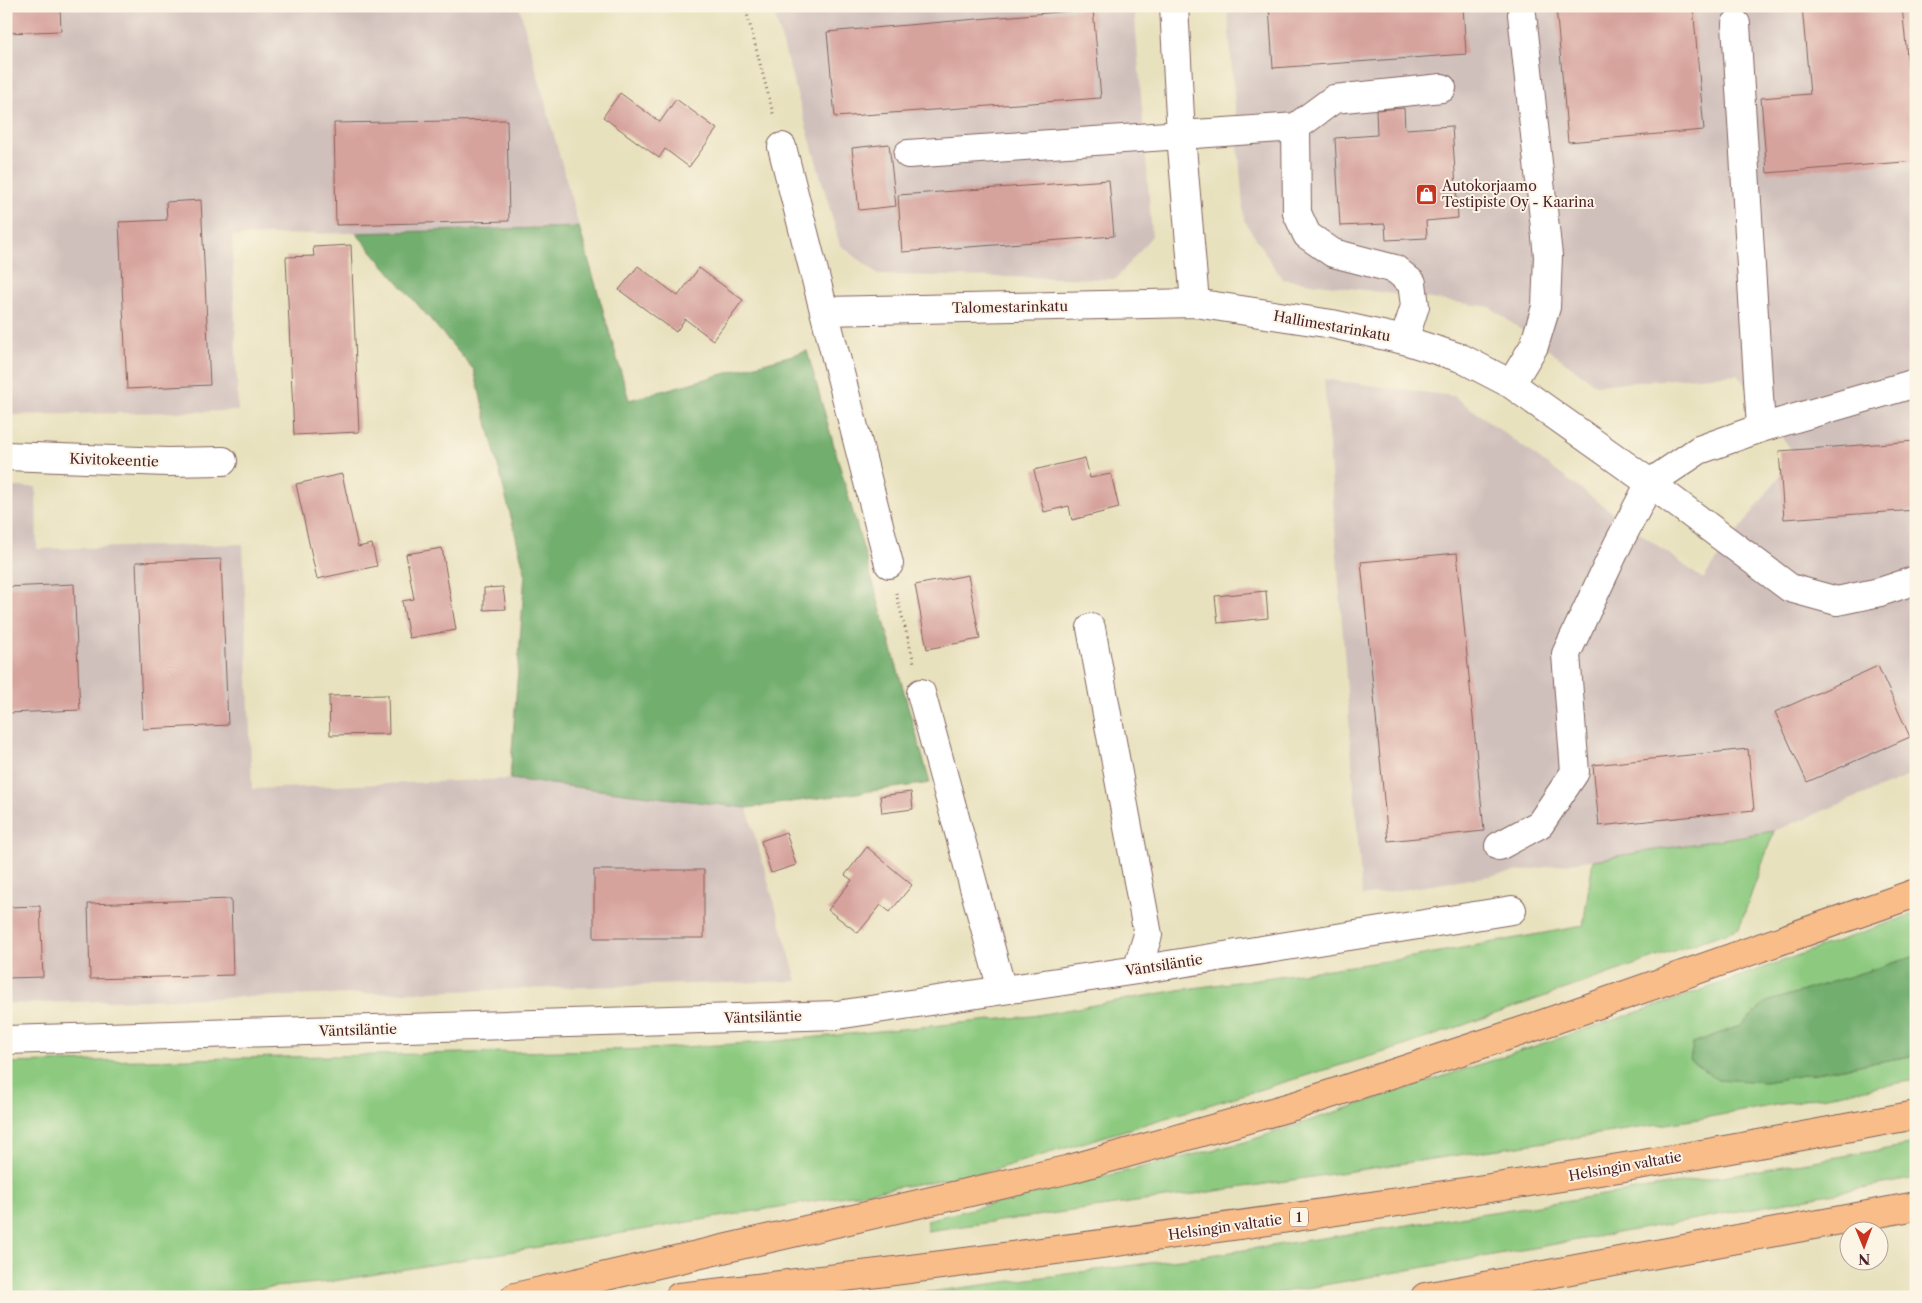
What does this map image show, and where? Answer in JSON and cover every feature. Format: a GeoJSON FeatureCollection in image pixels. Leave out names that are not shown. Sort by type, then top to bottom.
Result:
{"type":"FeatureCollection","features":[{"type":"Feature","properties":{"kind":"highway"},"geometry":{"type":"LineString","coordinates":[[515,1297],[1070,1170],[1297,1105],[1531,1028],[1916,893]]}},
{"type":"Feature","properties":{"kind":"highway","name":"Helsingin valtatie"},"geometry":{"type":"LineString","coordinates":[[679,1297],[1222,1228],[1609,1170],[1916,1115]]}},
{"type":"Feature","properties":{"kind":"highway"},"geometry":{"type":"LineString","coordinates":[[1425,1297],[1916,1206]]}},
{"type":"Feature","properties":{"kind":"street"},"geometry":{"type":"LineString","coordinates":[[1174,6],[1181,135],[1195,303]]}},
{"type":"Feature","properties":{"kind":"street"},"geometry":{"type":"LineString","coordinates":[[1511,384],[1534,346],[1546,308],[1548,256],[1522,14]]}},
{"type":"Feature","properties":{"kind":"street"},"geometry":{"type":"LineString","coordinates":[[1736,24],[1761,428]]}},
{"type":"Feature","properties":{"kind":"street"},"geometry":{"type":"LineString","coordinates":[[908,154],[1296,127],[1334,99],[1442,88]]}},
{"type":"Feature","properties":{"kind":"street"},"geometry":{"type":"LineString","coordinates":[[1296,127],[1296,212],[1307,235],[1333,253],[1395,269],[1412,283],[1415,306],[1404,340]]}},
{"type":"Feature","properties":{"kind":"street"},"geometry":{"type":"LineString","coordinates":[[782,147],[889,564]]}},
{"type":"Feature","properties":{"kind":"street","name":"Hallimestarinkatu"},"geometry":{"type":"LineString","coordinates":[[1195,303],[1332,324],[1404,340],[1461,358],[1511,384],[1650,483],[1790,588],[1837,602],[1880,592],[1916,580]]}},
{"type":"Feature","properties":{"kind":"street","name":"Talomestarinkatu"},"geometry":{"type":"LineString","coordinates":[[824,312],[1195,303]]}},
{"type":"Feature","properties":{"kind":"street"},"geometry":{"type":"LineString","coordinates":[[1499,846],[1540,824],[1574,772],[1566,654],[1618,544],[1650,483],[1699,450],[1761,428],[1916,383]]}},
{"type":"Feature","properties":{"kind":"street","name":"Kivitokeentie"},"geometry":{"type":"LineString","coordinates":[[6,456],[167,462],[223,462]]}},
{"type":"Feature","properties":{"kind":"street"},"geometry":{"type":"LineString","coordinates":[[1091,628],[1148,935],[1137,970]]}},
{"type":"Feature","properties":{"kind":"street"},"geometry":{"type":"LineString","coordinates":[[922,693],[1002,990]]}},
{"type":"Feature","properties":{"kind":"street","name":"Väntsiläntie"},"geometry":{"type":"LineString","coordinates":[[6,1040],[837,1015],[1137,970],[1512,910]]}},
{"type":"Feature","properties":{"kind":"path"},"geometry":{"type":"LineString","coordinates":[[745,6],[782,147]]}},
{"type":"Feature","properties":{"kind":"path"},"geometry":{"type":"LineString","coordinates":[[889,564],[922,693]]}},
{"type":"Feature","properties":{"kind":"shaded area"},"geometry":{"type":"Polygon","coordinates":[[[6,6],[519,6],[579,227],[232,236],[238,411],[6,415],[6,6]]]}},
{"type":"Feature","properties":{"kind":"shaded area"},"geometry":{"type":"Polygon","coordinates":[[[772,6],[1134,6],[1152,236],[1116,279],[880,275],[840,245],[772,6]]]}},
{"type":"Feature","properties":{"kind":"shaded area"},"geometry":{"type":"Polygon","coordinates":[[[1227,6],[1916,6],[1916,773],[1774,831],[1362,896],[1324,379],[1454,396],[1703,579],[1795,455],[1737,374],[1596,385],[1490,307],[1282,279],[1244,220],[1227,6]]]}},
{"type":"Feature","properties":{"kind":"shaded area"},"geometry":{"type":"Polygon","coordinates":[[[6,487],[36,487],[37,549],[243,544],[252,789],[510,779],[747,808],[797,981],[6,1004],[6,487]]]}},
{"type":"Feature","properties":{"kind":"green space"},"geometry":{"type":"Polygon","coordinates":[[[579,227],[629,400],[807,351],[930,783],[747,808],[510,779],[525,573],[474,370],[356,233],[579,227]]]}},
{"type":"Feature","properties":{"kind":"green space"},"geometry":{"type":"Polygon","coordinates":[[[1774,831],[1739,928],[1401,1047],[983,1173],[328,1282],[166,1297],[6,1297],[6,1063],[651,1049],[768,1042],[1032,1016],[1179,990],[1401,959],[1583,926],[1593,860],[1774,831]]]}},
{"type":"Feature","properties":{"kind":"green space"},"geometry":{"type":"Polygon","coordinates":[[[1916,913],[1916,956],[1767,1002],[1740,1026],[1693,1043],[1765,1082],[1916,1055],[1916,1080],[1692,1120],[1252,1186],[927,1231],[927,1220],[1245,1142],[1671,1001],[1916,913]]]}},
{"type":"Feature","properties":{"kind":"green space"},"geometry":{"type":"Polygon","coordinates":[[[1916,956],[1916,1055],[1765,1082],[1716,1079],[1690,1060],[1693,1043],[1740,1026],[1767,1002],[1916,956]]]}},
{"type":"Feature","properties":{"kind":"green space"},"geometry":{"type":"Polygon","coordinates":[[[1916,1144],[1916,1178],[1256,1297],[892,1297],[1225,1253],[1681,1183],[1916,1144]]]}},
{"type":"Feature","properties":{"kind":"building"},"geometry":{"type":"Polygon","coordinates":[[[6,6],[60,6],[61,31],[6,33],[6,6]]]}},
{"type":"Feature","properties":{"kind":"building"},"geometry":{"type":"Polygon","coordinates":[[[1269,6],[1463,6],[1466,54],[1273,68],[1269,6]]]}},
{"type":"Feature","properties":{"kind":"building"},"geometry":{"type":"Polygon","coordinates":[[[1556,6],[1693,6],[1704,130],[1568,142],[1556,6]]]}},
{"type":"Feature","properties":{"kind":"building"},"geometry":{"type":"Polygon","coordinates":[[[1802,6],[1902,6],[1910,86],[1916,86],[1916,161],[1767,173],[1761,98],[1810,94],[1802,6]]]}},
{"type":"Feature","properties":{"kind":"building"},"geometry":{"type":"Polygon","coordinates":[[[1093,9],[1101,98],[835,117],[827,32],[1093,9]]]}},
{"type":"Feature","properties":{"kind":"building"},"geometry":{"type":"Polygon","coordinates":[[[620,93],[660,122],[676,99],[717,129],[689,167],[665,149],[659,158],[603,117],[620,93]]]}},
{"type":"Feature","properties":{"kind":"building"},"geometry":{"type":"Polygon","coordinates":[[[1404,108],[1405,129],[1452,126],[1458,218],[1426,221],[1427,238],[1386,240],[1385,224],[1340,226],[1335,138],[1377,135],[1376,110],[1404,108]]]}},
{"type":"Feature","properties":{"kind":"building"},"geometry":{"type":"Polygon","coordinates":[[[507,120],[509,221],[336,225],[334,123],[507,120]]]}},
{"type":"Feature","properties":{"kind":"building"},"geometry":{"type":"Polygon","coordinates":[[[889,144],[896,206],[859,210],[852,148],[889,144]]]}},
{"type":"Feature","properties":{"kind":"building"},"geometry":{"type":"Polygon","coordinates":[[[1109,180],[1114,236],[902,252],[898,195],[1109,180]]]}},
{"type":"Feature","properties":{"kind":"building"},"geometry":{"type":"Polygon","coordinates":[[[201,200],[210,385],[127,389],[119,222],[167,220],[166,202],[201,200]]]}},
{"type":"Feature","properties":{"kind":"building"},"geometry":{"type":"Polygon","coordinates":[[[351,245],[359,432],[294,435],[286,257],[314,256],[313,247],[351,245]]]}},
{"type":"Feature","properties":{"kind":"building"},"geometry":{"type":"Polygon","coordinates":[[[638,266],[678,296],[699,268],[743,300],[713,340],[685,319],[676,332],[619,290],[638,266]]]}},
{"type":"Feature","properties":{"kind":"building"},"geometry":{"type":"Polygon","coordinates":[[[1916,441],[1916,510],[1784,519],[1779,451],[1916,441]]]}},
{"type":"Feature","properties":{"kind":"building"},"geometry":{"type":"Polygon","coordinates":[[[1085,458],[1090,478],[1111,474],[1119,508],[1072,520],[1069,506],[1044,512],[1034,470],[1085,458]]]}},
{"type":"Feature","properties":{"kind":"building"},"geometry":{"type":"Polygon","coordinates":[[[342,474],[358,547],[372,544],[377,566],[317,579],[296,484],[342,474]]]}},
{"type":"Feature","properties":{"kind":"building"},"geometry":{"type":"Polygon","coordinates":[[[442,548],[456,630],[409,638],[402,601],[414,599],[406,554],[442,548]]]}},
{"type":"Feature","properties":{"kind":"building"},"geometry":{"type":"Polygon","coordinates":[[[1457,553],[1484,831],[1388,841],[1361,562],[1457,553]]]}},
{"type":"Feature","properties":{"kind":"building"},"geometry":{"type":"Polygon","coordinates":[[[221,559],[228,725],[143,729],[136,562],[221,559]]]}},
{"type":"Feature","properties":{"kind":"building"},"geometry":{"type":"Polygon","coordinates":[[[968,575],[980,639],[927,649],[915,585],[968,575]]]}},
{"type":"Feature","properties":{"kind":"building"},"geometry":{"type":"Polygon","coordinates":[[[74,584],[80,710],[8,713],[6,587],[74,584]]]}},
{"type":"Feature","properties":{"kind":"building"},"geometry":{"type":"Polygon","coordinates":[[[503,587],[506,609],[484,610],[484,588],[503,587]]]}},
{"type":"Feature","properties":{"kind":"building"},"geometry":{"type":"Polygon","coordinates":[[[1266,591],[1268,618],[1218,623],[1215,596],[1266,591]]]}},
{"type":"Feature","properties":{"kind":"building"},"geometry":{"type":"Polygon","coordinates":[[[1878,666],[1910,737],[1807,782],[1775,712],[1878,666]]]}},
{"type":"Feature","properties":{"kind":"building"},"geometry":{"type":"Polygon","coordinates":[[[388,695],[389,734],[330,735],[329,696],[388,695]]]}},
{"type":"Feature","properties":{"kind":"building"},"geometry":{"type":"Polygon","coordinates":[[[1748,749],[1754,810],[1599,826],[1593,765],[1748,749]]]}},
{"type":"Feature","properties":{"kind":"building"},"geometry":{"type":"Polygon","coordinates":[[[911,792],[913,809],[882,813],[880,796],[911,792]]]}},
{"type":"Feature","properties":{"kind":"building"},"geometry":{"type":"Polygon","coordinates":[[[786,832],[796,865],[771,873],[761,841],[786,832]]]}},
{"type":"Feature","properties":{"kind":"building"},"geometry":{"type":"Polygon","coordinates":[[[867,847],[912,885],[890,912],[881,905],[858,933],[828,910],[852,880],[845,875],[867,847]]]}},
{"type":"Feature","properties":{"kind":"building"},"geometry":{"type":"Polygon","coordinates":[[[594,870],[704,870],[704,938],[594,938],[594,870]]]}},
{"type":"Feature","properties":{"kind":"building"},"geometry":{"type":"Polygon","coordinates":[[[231,899],[233,975],[90,979],[88,904],[231,899]]]}},
{"type":"Feature","properties":{"kind":"building"},"geometry":{"type":"Polygon","coordinates":[[[40,906],[43,977],[6,978],[6,907],[40,906]]]}},
{"type":"Feature","properties":{"kind":"place","name":"Autokorjaamo Testipiste Oy - Kaarina"},"geometry":{"type":"Point","coordinates":[1426,194]}}]}
